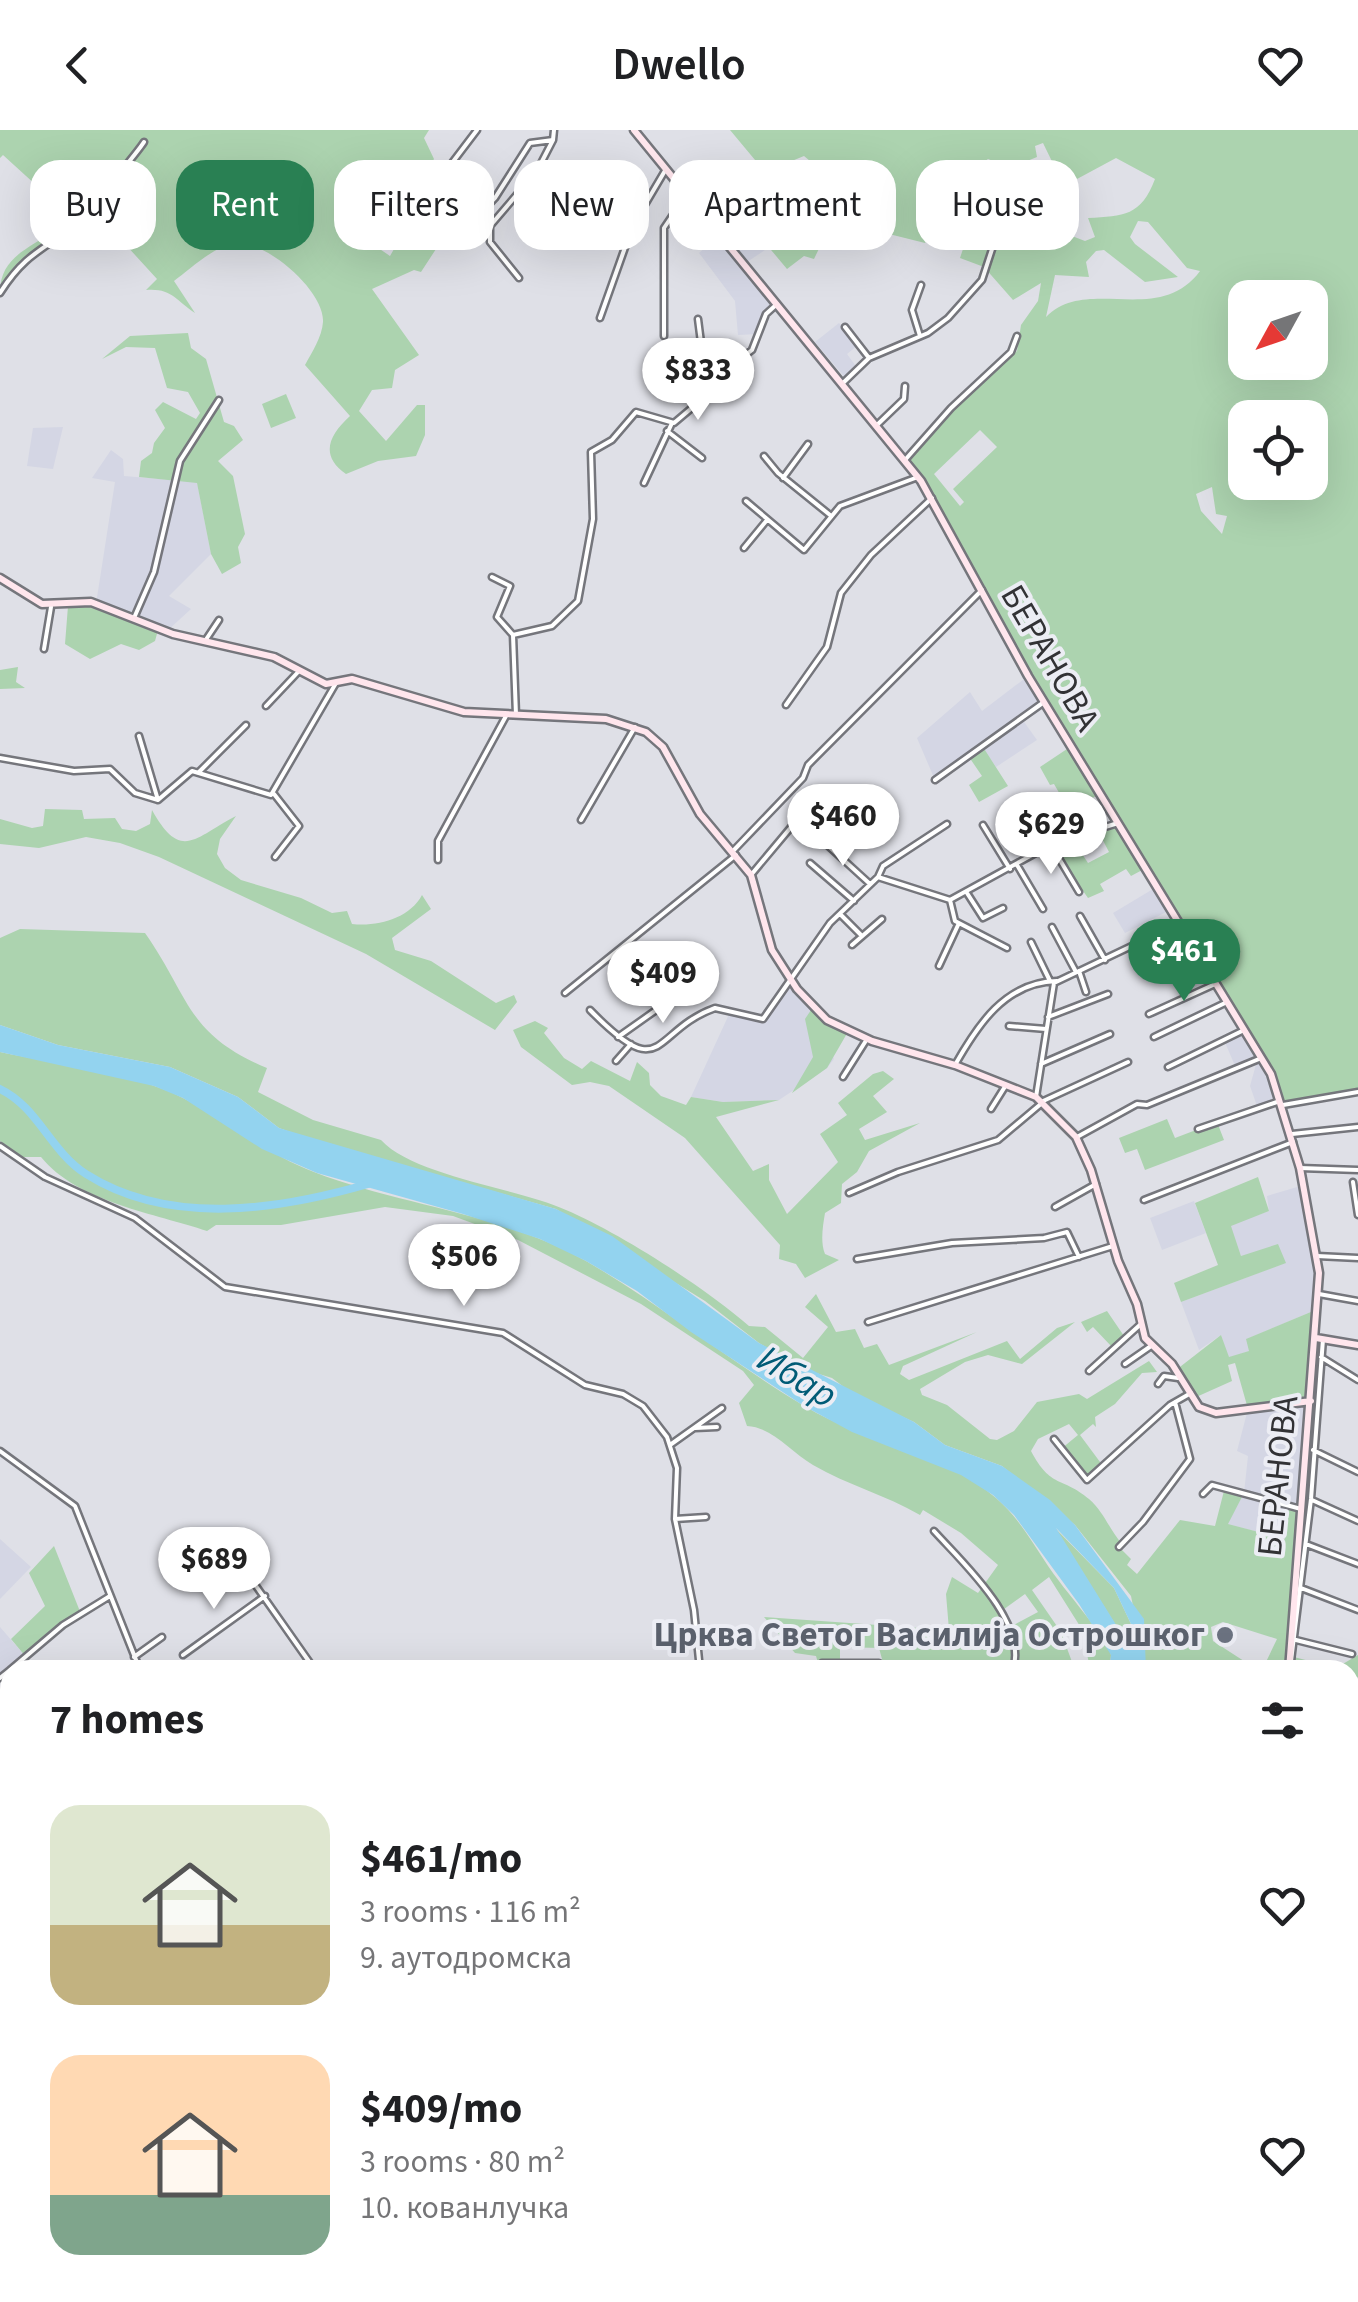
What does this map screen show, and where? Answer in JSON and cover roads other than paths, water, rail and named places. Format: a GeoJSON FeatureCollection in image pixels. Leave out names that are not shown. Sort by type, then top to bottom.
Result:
{"type":"FeatureCollection","features":[{"type":"Feature","properties":{"kind":"main road","name":"БЕРАНОВА"},"geometry":{"type":"LineString","coordinates":[[634,130],[669,173]]}},
{"type":"Feature","properties":{"kind":"main road","name":"БЕРАНОВА"},"geometry":{"type":"LineString","coordinates":[[733,250],[932,498],[1044,702],[1263,1058],[1283,1105],[1317,1256],[1319,1294],[1307,1492],[1301,1510],[1289,1660]]}},
{"type":"Feature","properties":{"kind":"main road"},"geometry":{"type":"LineString","coordinates":[[0,578],[51,607],[90,602],[204,641],[274,657],[326,684],[352,679],[417,701],[506,716],[606,719],[635,727],[663,747],[700,814],[752,874],[772,950],[792,982],[826,1020],[1040,1101],[1076,1137],[1096,1184],[1113,1246],[1150,1346],[1183,1380],[1199,1407],[1212,1412],[1311,1401]]}},
{"type":"Feature","properties":{"kind":"main road"},"geometry":{"type":"LineString","coordinates":[[1319,1338],[1358,1346]]}},
{"type":"Feature","properties":{"kind":"street"},"geometry":{"type":"LineString","coordinates":[[454,160],[476,130]]}},
{"type":"Feature","properties":{"kind":"street"},"geometry":{"type":"LineString","coordinates":[[519,278],[490,242],[490,226],[538,171],[554,130]]}},
{"type":"Feature","properties":{"kind":"street"},"geometry":{"type":"LineString","coordinates":[[494,200],[530,143],[553,140]]}},
{"type":"Feature","properties":{"kind":"street"},"geometry":{"type":"LineString","coordinates":[[0,292],[18,264],[79,224],[118,170],[132,163],[144,142]]}},
{"type":"Feature","properties":{"kind":"street"},"geometry":{"type":"LineString","coordinates":[[600,318],[634,225],[666,169]]}},
{"type":"Feature","properties":{"kind":"street"},"geometry":{"type":"LineString","coordinates":[[664,336],[664,228],[669,221]]}},
{"type":"Feature","properties":{"kind":"street"},"geometry":{"type":"LineString","coordinates":[[843,384],[869,358],[920,336],[948,318],[958,301],[982,280],[992,250]]}},
{"type":"Feature","properties":{"kind":"street"},"geometry":{"type":"LineString","coordinates":[[920,336],[912,310],[922,285]]}},
{"type":"Feature","properties":{"kind":"street"},"geometry":{"type":"LineString","coordinates":[[644,483],[666,430],[706,396],[713,382],[752,350],[766,314],[777,304]]}},
{"type":"Feature","properties":{"kind":"street"},"geometry":{"type":"LineString","coordinates":[[698,319],[705,374],[713,382]]}},
{"type":"Feature","properties":{"kind":"street"},"geometry":{"type":"LineString","coordinates":[[844,326],[869,358]]}},
{"type":"Feature","properties":{"kind":"street"},"geometry":{"type":"LineString","coordinates":[[905,460],[950,408],[1011,352],[1017,336]]}},
{"type":"Feature","properties":{"kind":"street"},"geometry":{"type":"LineString","coordinates":[[877,425],[904,399],[905,386]]}},
{"type":"Feature","properties":{"kind":"street"},"geometry":{"type":"LineString","coordinates":[[134,618],[154,572],[180,461],[219,400]]}},
{"type":"Feature","properties":{"kind":"street"},"geometry":{"type":"LineString","coordinates":[[513,635],[552,626],[578,602],[593,519],[591,452],[612,440],[636,412],[672,423]]}},
{"type":"Feature","properties":{"kind":"street"},"geometry":{"type":"LineString","coordinates":[[666,430],[702,458]]}},
{"type":"Feature","properties":{"kind":"street"},"geometry":{"type":"LineString","coordinates":[[783,478],[808,444]]}},
{"type":"Feature","properties":{"kind":"street"},"geometry":{"type":"LineString","coordinates":[[764,456],[783,478],[830,515]]}},
{"type":"Feature","properties":{"kind":"street"},"geometry":{"type":"LineString","coordinates":[[746,501],[804,550],[830,515],[846,503],[920,480]]}},
{"type":"Feature","properties":{"kind":"street"},"geometry":{"type":"LineString","coordinates":[[786,704],[827,647],[840,593],[871,555],[932,498]]}},
{"type":"Feature","properties":{"kind":"street"},"geometry":{"type":"LineString","coordinates":[[744,548],[768,520]]}},
{"type":"Feature","properties":{"kind":"street"},"geometry":{"type":"LineString","coordinates":[[492,577],[510,586],[498,617],[513,635],[516,716]]}},
{"type":"Feature","properties":{"kind":"street"},"geometry":{"type":"LineString","coordinates":[[565,993],[734,853],[803,778],[808,765],[982,590]]}},
{"type":"Feature","properties":{"kind":"street"},"geometry":{"type":"LineString","coordinates":[[44,649],[51,607]]}},
{"type":"Feature","properties":{"kind":"street"},"geometry":{"type":"LineString","coordinates":[[204,641],[218,620]]}},
{"type":"Feature","properties":{"kind":"street"},"geometry":{"type":"LineString","coordinates":[[266,706],[300,670]]}},
{"type":"Feature","properties":{"kind":"street"},"geometry":{"type":"LineString","coordinates":[[274,794],[336,683]]}},
{"type":"Feature","properties":{"kind":"street"},"geometry":{"type":"LineString","coordinates":[[936,780],[1044,702]]}},
{"type":"Feature","properties":{"kind":"street"},"geometry":{"type":"LineString","coordinates":[[438,860],[438,841],[506,716]]}},
{"type":"Feature","properties":{"kind":"street"},"geometry":{"type":"LineString","coordinates":[[199,772],[246,725]]}},
{"type":"Feature","properties":{"kind":"street"},"geometry":{"type":"LineString","coordinates":[[581,820],[635,727]]}},
{"type":"Feature","properties":{"kind":"street"},"geometry":{"type":"LineString","coordinates":[[139,736],[158,800]]}},
{"type":"Feature","properties":{"kind":"street"},"geometry":{"type":"LineString","coordinates":[[0,758],[74,772],[110,769],[135,794],[158,800]]}},
{"type":"Feature","properties":{"kind":"street"},"geometry":{"type":"LineString","coordinates":[[158,800],[186,774],[199,772],[274,794],[299,826],[274,857]]}},
{"type":"Feature","properties":{"kind":"street"},"geometry":{"type":"LineString","coordinates":[[1017,806],[1042,849]]}},
{"type":"Feature","properties":{"kind":"street"},"geometry":{"type":"LineString","coordinates":[[878,877],[950,900],[1051,844],[1118,823]]}},
{"type":"Feature","properties":{"kind":"street"},"geometry":{"type":"LineString","coordinates":[[590,1010],[618,1037],[657,1050],[686,1025],[715,1008],[764,1019],[840,914],[878,877],[883,866],[947,824]]}},
{"type":"Feature","properties":{"kind":"street"},"geometry":{"type":"LineString","coordinates":[[983,825],[1010,869]]}},
{"type":"Feature","properties":{"kind":"street"},"geometry":{"type":"LineString","coordinates":[[752,874],[792,826]]}},
{"type":"Feature","properties":{"kind":"street"},"geometry":{"type":"LineString","coordinates":[[824,842],[870,884]]}},
{"type":"Feature","properties":{"kind":"street"},"geometry":{"type":"LineString","coordinates":[[1051,844],[1080,892]]}},
{"type":"Feature","properties":{"kind":"street"},"geometry":{"type":"LineString","coordinates":[[810,863],[854,900]]}},
{"type":"Feature","properties":{"kind":"street"},"geometry":{"type":"LineString","coordinates":[[1017,865],[1043,908]]}},
{"type":"Feature","properties":{"kind":"street"},"geometry":{"type":"LineString","coordinates":[[966,892],[983,918],[1002,908]]}},
{"type":"Feature","properties":{"kind":"street"},"geometry":{"type":"LineString","coordinates":[[950,900],[949,911],[959,924],[1007,948]]}},
{"type":"Feature","properties":{"kind":"street"},"geometry":{"type":"LineString","coordinates":[[840,914],[862,936]]}},
{"type":"Feature","properties":{"kind":"street"},"geometry":{"type":"LineString","coordinates":[[1080,916],[1105,960]]}},
{"type":"Feature","properties":{"kind":"street"},"geometry":{"type":"LineString","coordinates":[[852,945],[882,920]]}},
{"type":"Feature","properties":{"kind":"street"},"geometry":{"type":"LineString","coordinates":[[955,1066],[999,1003],[1105,960],[1180,922]]}},
{"type":"Feature","properties":{"kind":"street"},"geometry":{"type":"LineString","coordinates":[[939,966],[959,924]]}},
{"type":"Feature","properties":{"kind":"street"},"geometry":{"type":"LineString","coordinates":[[1052,928],[1086,992]]}},
{"type":"Feature","properties":{"kind":"street"},"geometry":{"type":"LineString","coordinates":[[1031,942],[1054,981],[1041,1064],[1040,1101]]}},
{"type":"Feature","properties":{"kind":"street"},"geometry":{"type":"LineString","coordinates":[[1149,1014],[1217,982]]}},
{"type":"Feature","properties":{"kind":"street"},"geometry":{"type":"LineString","coordinates":[[618,1037],[659,1008],[655,992]]}},
{"type":"Feature","properties":{"kind":"street"},"geometry":{"type":"LineString","coordinates":[[1048,1017],[1108,994]]}},
{"type":"Feature","properties":{"kind":"street"},"geometry":{"type":"LineString","coordinates":[[1154,1037],[1229,1001]]}},
{"type":"Feature","properties":{"kind":"street"},"geometry":{"type":"LineString","coordinates":[[1008,1026],[1046,1029]]}},
{"type":"Feature","properties":{"kind":"street"},"geometry":{"type":"LineString","coordinates":[[1168,1067],[1246,1030]]}},
{"type":"Feature","properties":{"kind":"street"},"geometry":{"type":"LineString","coordinates":[[1041,1064],[1110,1034]]}},
{"type":"Feature","properties":{"kind":"street"},"geometry":{"type":"LineString","coordinates":[[844,1077],[868,1039]]}},
{"type":"Feature","properties":{"kind":"street"},"geometry":{"type":"LineString","coordinates":[[616,1061],[631,1044]]}},
{"type":"Feature","properties":{"kind":"street"},"geometry":{"type":"LineString","coordinates":[[1076,1137],[1137,1104],[1148,1104],[1263,1058]]}},
{"type":"Feature","properties":{"kind":"street"},"geometry":{"type":"LineString","coordinates":[[849,1193],[898,1172],[998,1140],[1040,1101],[1128,1062]]}},
{"type":"Feature","properties":{"kind":"street"},"geometry":{"type":"LineString","coordinates":[[991,1109],[1006,1086]]}},
{"type":"Feature","properties":{"kind":"street"},"geometry":{"type":"LineString","coordinates":[[1283,1105],[1358,1092]]}},
{"type":"Feature","properties":{"kind":"street"},"geometry":{"type":"LineString","coordinates":[[1198,1129],[1273,1101],[1292,1135]]}},
{"type":"Feature","properties":{"kind":"street"},"geometry":{"type":"LineString","coordinates":[[1144,1200],[1292,1135],[1358,1127]]}},
{"type":"Feature","properties":{"kind":"street"},"geometry":{"type":"LineString","coordinates":[[0,1146],[45,1177],[135,1218],[225,1287],[503,1333],[586,1385],[623,1394],[642,1406],[670,1445],[676,1468],[675,1519],[694,1610],[699,1660]]}},
{"type":"Feature","properties":{"kind":"street"},"geometry":{"type":"LineString","coordinates":[[1300,1168],[1358,1170]]}},
{"type":"Feature","properties":{"kind":"street"},"geometry":{"type":"LineString","coordinates":[[1354,1182],[1358,1214]]}},
{"type":"Feature","properties":{"kind":"street"},"geometry":{"type":"LineString","coordinates":[[1055,1207],[1096,1184]]}},
{"type":"Feature","properties":{"kind":"street"},"geometry":{"type":"LineString","coordinates":[[857,1259],[952,1243],[1067,1232],[1079,1257]]}},
{"type":"Feature","properties":{"kind":"street"},"geometry":{"type":"LineString","coordinates":[[868,1322],[1113,1246]]}},
{"type":"Feature","properties":{"kind":"street"},"geometry":{"type":"LineString","coordinates":[[1317,1256],[1358,1258]]}},
{"type":"Feature","properties":{"kind":"street"},"geometry":{"type":"LineString","coordinates":[[1319,1294],[1358,1301]]}},
{"type":"Feature","properties":{"kind":"street"},"geometry":{"type":"LineString","coordinates":[[1090,1370],[1142,1323]]}},
{"type":"Feature","properties":{"kind":"street","name":"БЕРАНОВА"},"geometry":{"type":"LineString","coordinates":[[1292,1660],[1311,1500],[1307,1492],[1319,1338]]}},
{"type":"Feature","properties":{"kind":"street"},"geometry":{"type":"LineString","coordinates":[[1125,1364],[1150,1346]]}},
{"type":"Feature","properties":{"kind":"street"},"geometry":{"type":"LineString","coordinates":[[1320,1357],[1358,1380]]}},
{"type":"Feature","properties":{"kind":"street"},"geometry":{"type":"LineString","coordinates":[[1158,1384],[1164,1376],[1183,1380]]}},
{"type":"Feature","properties":{"kind":"street"},"geometry":{"type":"LineString","coordinates":[[1054,1439],[1087,1480],[1175,1402],[1191,1393]]}},
{"type":"Feature","properties":{"kind":"street"},"geometry":{"type":"LineString","coordinates":[[1118,1547],[1144,1522],[1190,1459],[1175,1402]]}},
{"type":"Feature","properties":{"kind":"street"},"geometry":{"type":"LineString","coordinates":[[670,1445],[722,1408]]}},
{"type":"Feature","properties":{"kind":"street"},"geometry":{"type":"LineString","coordinates":[[695,1428],[717,1428]]}},
{"type":"Feature","properties":{"kind":"street"},"geometry":{"type":"LineString","coordinates":[[1313,1450],[1358,1472]]}},
{"type":"Feature","properties":{"kind":"street"},"geometry":{"type":"LineString","coordinates":[[0,1451],[75,1506],[135,1660]]}},
{"type":"Feature","properties":{"kind":"street"},"geometry":{"type":"LineString","coordinates":[[1203,1494],[1212,1486],[1301,1510]]}},
{"type":"Feature","properties":{"kind":"street"},"geometry":{"type":"LineString","coordinates":[[1311,1500],[1358,1521]]}},
{"type":"Feature","properties":{"kind":"street"},"geometry":{"type":"LineString","coordinates":[[675,1519],[706,1516]]}},
{"type":"Feature","properties":{"kind":"street"},"geometry":{"type":"LineString","coordinates":[[934,1531],[992,1597],[1014,1643],[1013,1660]]}},
{"type":"Feature","properties":{"kind":"street"},"geometry":{"type":"LineString","coordinates":[[1306,1544],[1358,1564]]}},
{"type":"Feature","properties":{"kind":"street"},"geometry":{"type":"LineString","coordinates":[[232,1583],[244,1574],[250,1576],[308,1660]]}},
{"type":"Feature","properties":{"kind":"street"},"geometry":{"type":"LineString","coordinates":[[1300,1588],[1358,1610]]}},
{"type":"Feature","properties":{"kind":"street"},"geometry":{"type":"LineString","coordinates":[[22,1660],[63,1625],[110,1596]]}},
{"type":"Feature","properties":{"kind":"street"},"geometry":{"type":"LineString","coordinates":[[184,1655],[264,1596]]}},
{"type":"Feature","properties":{"kind":"street"},"geometry":{"type":"LineString","coordinates":[[134,1657],[162,1637]]}},
{"type":"Feature","properties":{"kind":"street"},"geometry":{"type":"LineString","coordinates":[[1296,1640],[1352,1654]]}},
{"type":"Feature","properties":{"kind":"water"},"geometry":{"type":"Polygon","coordinates":[[[0,1025],[58,1045],[170,1067],[238,1097],[279,1128],[556,1209],[612,1236],[759,1343],[914,1422],[945,1445],[1002,1466],[1050,1500],[1075,1525],[1144,1619],[1146,1660],[1110,1660],[1111,1655],[1079,1604],[1014,1515],[993,1495],[961,1475],[852,1432],[804,1406],[691,1332],[637,1291],[586,1261],[540,1239],[317,1173],[262,1149],[183,1098],[154,1086],[0,1052],[0,1025]],[[1056,1528],[1123,1636],[1129,1638],[1131,1624],[1114,1588],[1056,1528]]]}},
{"type":"Feature","properties":{"kind":"waterway","name":"Ибар"},"geometry":{"type":"LineString","coordinates":[[0,1089],[24,1107],[63,1154],[86,1174],[153,1202],[225,1209],[261,1206],[368,1184]]}},
{"type":"Feature","properties":{"kind":"place","name":"Црква Светог Василија Острошког"},"geometry":{"type":"Point","coordinates":[1225,1635]}}]}
